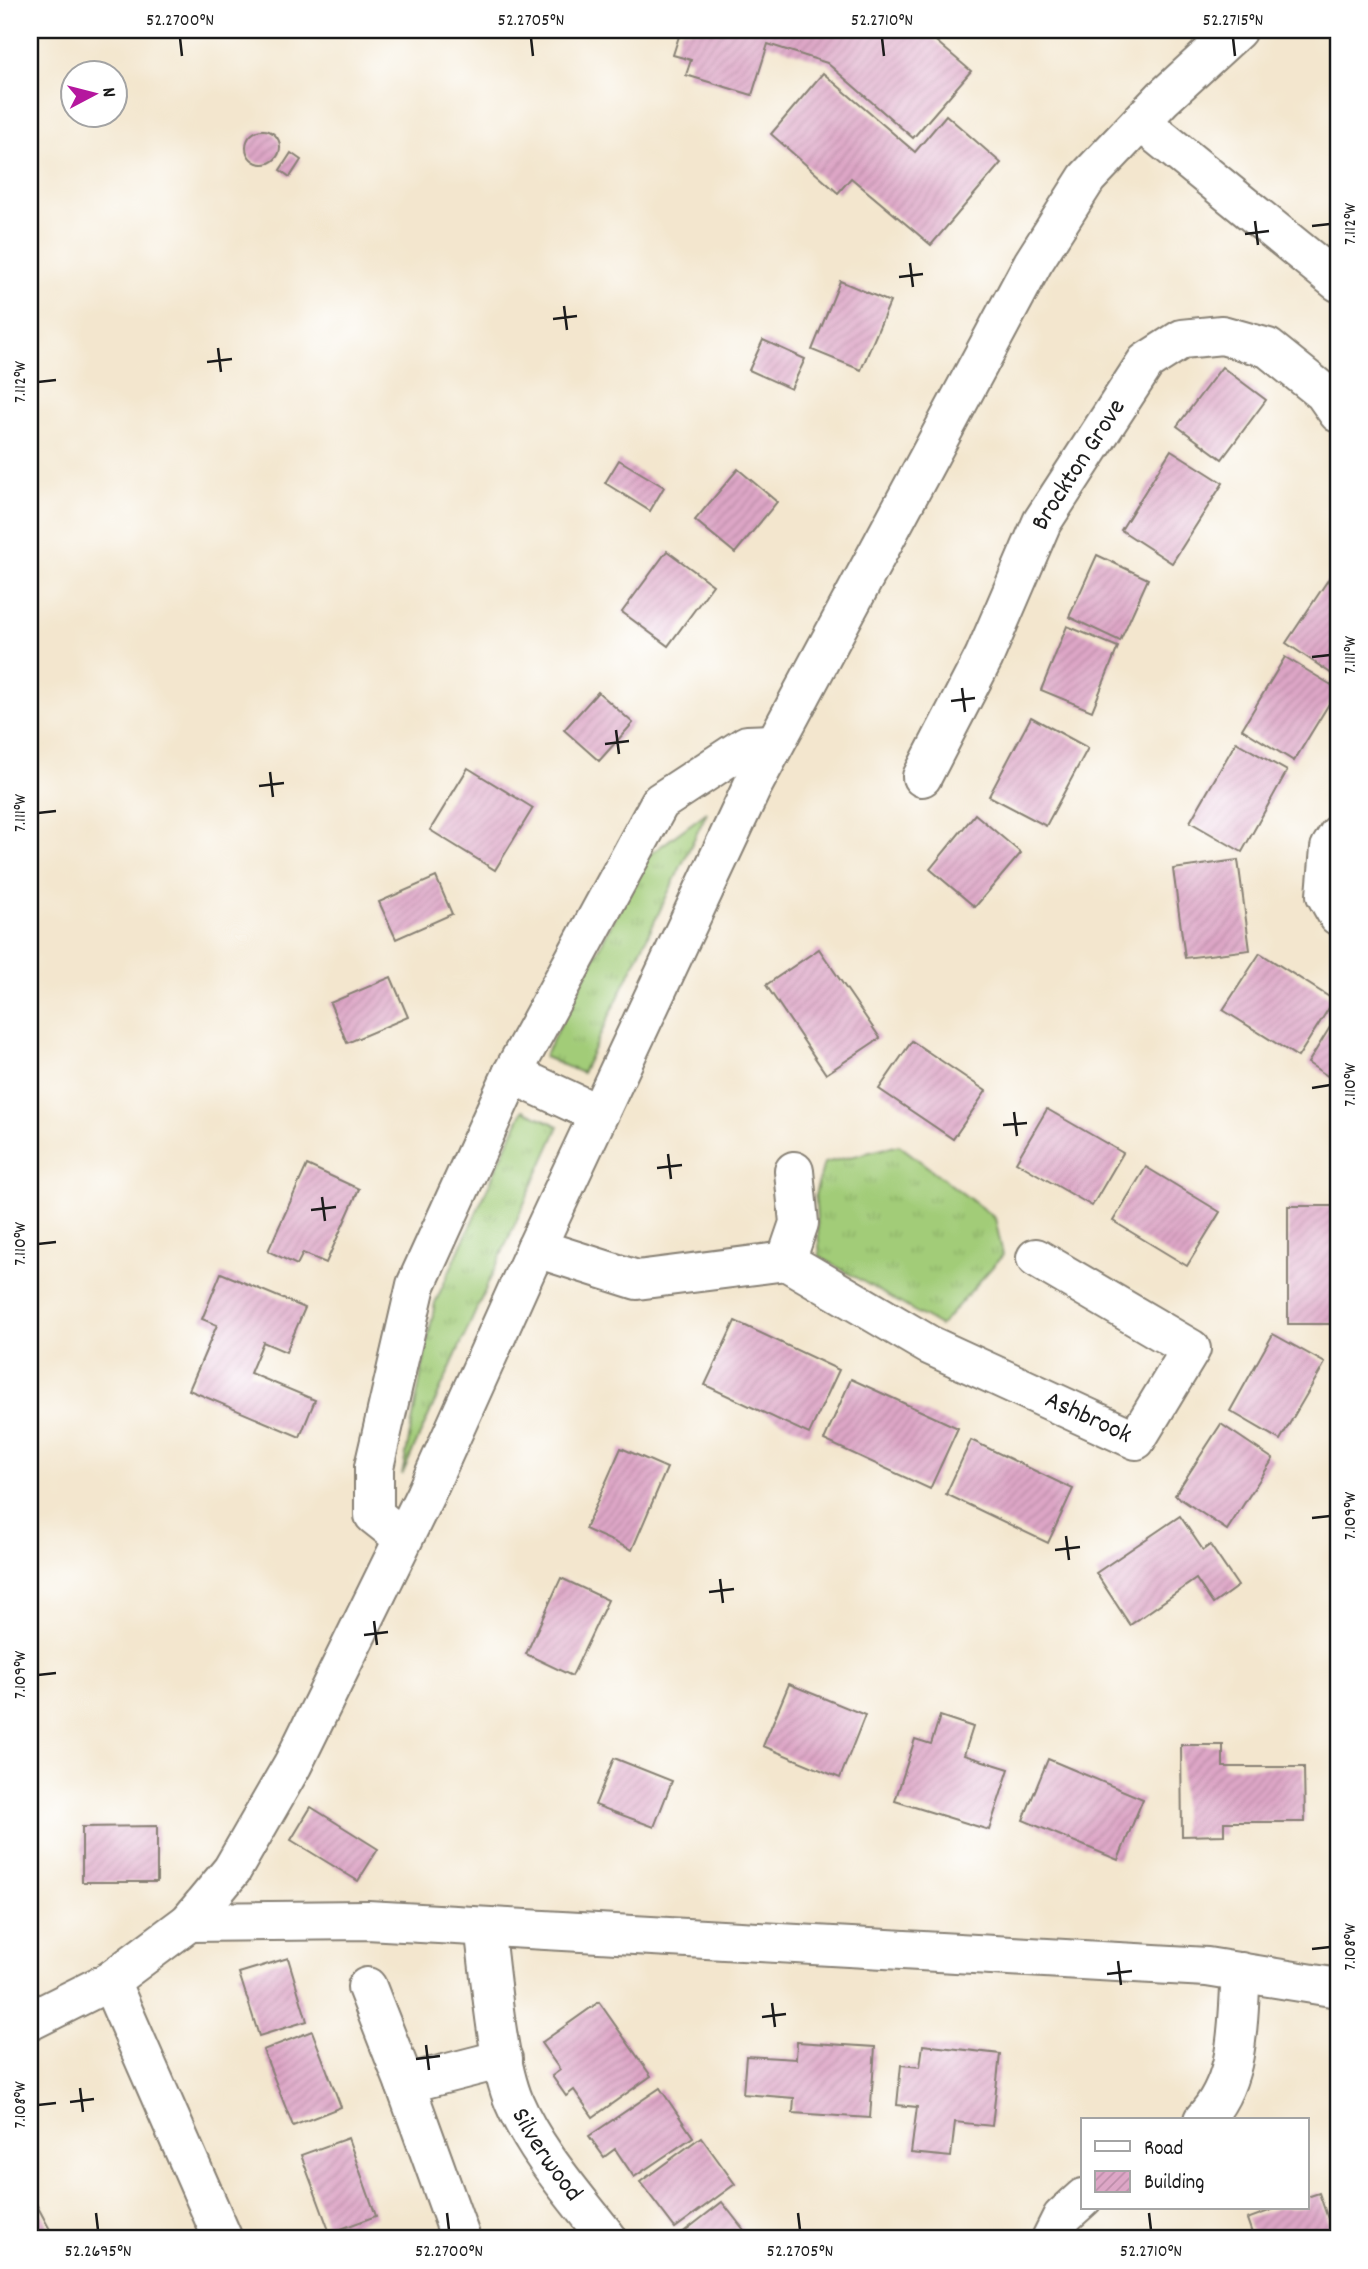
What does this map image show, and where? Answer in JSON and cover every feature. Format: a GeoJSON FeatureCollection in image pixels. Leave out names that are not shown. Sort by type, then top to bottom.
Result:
{"type":"FeatureCollection","features":[{"type":"Feature","properties":{"kind":"street"},"geometry":{"type":"LineString","coordinates":[[30,2021],[110,1981],[189,1922],[232,1870],[293,1764],[403,1538],[598,1114],[774,744],[1033,262],[1087,178],[1237,30]]}},
{"type":"Feature","properties":{"kind":"street"},"geometry":{"type":"LineString","coordinates":[[1141,122],[1338,282]]}},
{"type":"Feature","properties":{"kind":"street","name":"Brockton Grove"},"geometry":{"type":"LineString","coordinates":[[922,777],[984,657],[1042,522],[1146,362],[1181,339],[1222,335],[1268,348],[1324,393],[1338,413]]}},
{"type":"Feature","properties":{"kind":"street"},"geometry":{"type":"LineString","coordinates":[[403,1538],[374,1516],[374,1467],[416,1285],[512,1074],[660,802],[747,745],[774,744]]}},
{"type":"Feature","properties":{"kind":"street"},"geometry":{"type":"LineString","coordinates":[[1338,835],[1330,848],[1326,895],[1338,916]]}},
{"type":"Feature","properties":{"kind":"street"},"geometry":{"type":"LineString","coordinates":[[512,1074],[598,1114]]}},
{"type":"Feature","properties":{"kind":"street"},"geometry":{"type":"LineString","coordinates":[[536,1248],[637,1280],[786,1262],[799,1223],[794,1171]]}},
{"type":"Feature","properties":{"kind":"street","name":"Ashbrook"},"geometry":{"type":"LineString","coordinates":[[786,1262],[929,1345],[1136,1440],[1191,1349],[1036,1258]]}},
{"type":"Feature","properties":{"kind":"street"},"geometry":{"type":"LineString","coordinates":[[189,1922],[367,1920],[1206,1967],[1338,1988]]}},
{"type":"Feature","properties":{"kind":"street","name":"Silverwood"},"geometry":{"type":"LineString","coordinates":[[484,1927],[503,2059],[513,2100],[532,2139],[608,2239]]}},
{"type":"Feature","properties":{"kind":"street"},"geometry":{"type":"LineString","coordinates":[[1204,2118],[1229,2084],[1241,1972]]}},
{"type":"Feature","properties":{"kind":"street"},"geometry":{"type":"LineString","coordinates":[[110,1981],[223,2239]]}},
{"type":"Feature","properties":{"kind":"street"},"geometry":{"type":"LineString","coordinates":[[367,1987],[461,2239]]}},
{"type":"Feature","properties":{"kind":"street"},"geometry":{"type":"LineString","coordinates":[[405,2084],[503,2059]]}},
{"type":"Feature","properties":{"kind":"street"},"geometry":{"type":"LineString","coordinates":[[1051,2239],[1062,2217],[1081,2200]]}},
{"type":"Feature","properties":{"kind":"green space"},"geometry":{"type":"Polygon","coordinates":[[[707,812],[582,1073],[544,1057],[645,858],[707,812]]]}},
{"type":"Feature","properties":{"kind":"green space"},"geometry":{"type":"Polygon","coordinates":[[[523,1110],[559,1126],[402,1475],[435,1303],[523,1110]]]}},
{"type":"Feature","properties":{"kind":"green space"},"geometry":{"type":"Polygon","coordinates":[[[899,1145],[995,1218],[1003,1255],[940,1326],[820,1257],[815,1195],[824,1163],[899,1145]]]}},
{"type":"Feature","properties":{"kind":"building"},"geometry":{"type":"Polygon","coordinates":[[[681,30],[923,30],[971,71],[913,138],[827,63],[768,44],[752,95],[686,75],[691,60],[673,55],[681,30]]]}},
{"type":"Feature","properties":{"kind":"building"},"geometry":{"type":"Polygon","coordinates":[[[823,73],[915,152],[946,115],[1001,163],[931,245],[851,178],[838,193],[771,134],[823,73]]]}},
{"type":"Feature","properties":{"kind":"building"},"geometry":{"type":"Polygon","coordinates":[[[263,130],[275,135],[280,147],[275,159],[263,164],[251,159],[246,147],[251,135],[263,130]]]}},
{"type":"Feature","properties":{"kind":"building"},"geometry":{"type":"Polygon","coordinates":[[[291,153],[301,160],[290,177],[280,170],[291,153]]]}},
{"type":"Feature","properties":{"kind":"building"},"geometry":{"type":"Polygon","coordinates":[[[840,281],[890,302],[861,370],[812,350],[840,281]]]}},
{"type":"Feature","properties":{"kind":"building"},"geometry":{"type":"Polygon","coordinates":[[[763,340],[805,359],[791,389],[749,370],[763,340]]]}},
{"type":"Feature","properties":{"kind":"building"},"geometry":{"type":"Polygon","coordinates":[[[1222,367],[1266,400],[1222,459],[1177,426],[1222,367]]]}},
{"type":"Feature","properties":{"kind":"building"},"geometry":{"type":"Polygon","coordinates":[[[1171,450],[1223,483],[1172,563],[1121,530],[1171,450]]]}},
{"type":"Feature","properties":{"kind":"building"},"geometry":{"type":"Polygon","coordinates":[[[619,460],[664,487],[650,511],[605,483],[619,460]]]}},
{"type":"Feature","properties":{"kind":"building"},"geometry":{"type":"Polygon","coordinates":[[[738,469],[777,502],[735,553],[695,520],[738,469]]]}},
{"type":"Feature","properties":{"kind":"building"},"geometry":{"type":"Polygon","coordinates":[[[667,551],[713,585],[668,646],[622,612],[667,551]]]}},
{"type":"Feature","properties":{"kind":"building"},"geometry":{"type":"Polygon","coordinates":[[[1097,555],[1148,579],[1120,641],[1069,617],[1097,555]]]}},
{"type":"Feature","properties":{"kind":"building"},"geometry":{"type":"Polygon","coordinates":[[[1334,571],[1338,574],[1338,678],[1286,643],[1334,571]]]}},
{"type":"Feature","properties":{"kind":"building"},"geometry":{"type":"Polygon","coordinates":[[[1067,626],[1118,647],[1092,711],[1041,690],[1067,626]]]}},
{"type":"Feature","properties":{"kind":"building"},"geometry":{"type":"Polygon","coordinates":[[[1285,657],[1338,689],[1294,761],[1242,729],[1285,657]]]}},
{"type":"Feature","properties":{"kind":"building"},"geometry":{"type":"Polygon","coordinates":[[[598,692],[633,723],[599,761],[564,730],[598,692]]]}},
{"type":"Feature","properties":{"kind":"building"},"geometry":{"type":"Polygon","coordinates":[[[1031,717],[1088,748],[1046,826],[989,796],[1031,717]]]}},
{"type":"Feature","properties":{"kind":"building"},"geometry":{"type":"Polygon","coordinates":[[[1236,742],[1287,771],[1242,852],[1190,822],[1236,742]]]}},
{"type":"Feature","properties":{"kind":"building"},"geometry":{"type":"Polygon","coordinates":[[[468,768],[533,808],[495,870],[430,830],[468,768]]]}},
{"type":"Feature","properties":{"kind":"building"},"geometry":{"type":"Polygon","coordinates":[[[975,814],[1021,853],[975,907],[930,869],[975,814]]]}},
{"type":"Feature","properties":{"kind":"building"},"geometry":{"type":"Polygon","coordinates":[[[1238,860],[1250,950],[1185,958],[1173,869],[1238,860]]]}},
{"type":"Feature","properties":{"kind":"building"},"geometry":{"type":"Polygon","coordinates":[[[436,877],[452,914],[396,939],[379,902],[436,877]]]}},
{"type":"Feature","properties":{"kind":"building"},"geometry":{"type":"Polygon","coordinates":[[[819,949],[880,1038],[826,1074],[766,985],[819,949]]]}},
{"type":"Feature","properties":{"kind":"building"},"geometry":{"type":"Polygon","coordinates":[[[1260,953],[1334,1000],[1298,1057],[1223,1010],[1260,953]]]}},
{"type":"Feature","properties":{"kind":"building"},"geometry":{"type":"Polygon","coordinates":[[[391,977],[408,1017],[347,1043],[330,1003],[391,977]]]}},
{"type":"Feature","properties":{"kind":"building"},"geometry":{"type":"Polygon","coordinates":[[[1338,1014],[1338,1083],[1308,1063],[1338,1014]]]}},
{"type":"Feature","properties":{"kind":"building"},"geometry":{"type":"Polygon","coordinates":[[[912,1041],[986,1091],[953,1139],[879,1089],[912,1041]]]}},
{"type":"Feature","properties":{"kind":"building"},"geometry":{"type":"Polygon","coordinates":[[[1047,1109],[1123,1153],[1092,1206],[1016,1162],[1047,1109]]]}},
{"type":"Feature","properties":{"kind":"building"},"geometry":{"type":"Polygon","coordinates":[[[307,1165],[359,1189],[326,1263],[303,1253],[297,1265],[268,1251],[307,1165]]]}},
{"type":"Feature","properties":{"kind":"building"},"geometry":{"type":"Polygon","coordinates":[[[1146,1167],[1220,1212],[1187,1266],[1113,1221],[1146,1167]]]}},
{"type":"Feature","properties":{"kind":"building"},"geometry":{"type":"Polygon","coordinates":[[[1288,1206],[1338,1206],[1338,1324],[1288,1324],[1288,1206]]]}},
{"type":"Feature","properties":{"kind":"building"},"geometry":{"type":"Polygon","coordinates":[[[221,1273],[305,1308],[286,1352],[263,1342],[250,1373],[315,1400],[300,1437],[189,1390],[217,1325],[202,1319],[221,1273]]]}},
{"type":"Feature","properties":{"kind":"building"},"geometry":{"type":"Polygon","coordinates":[[[735,1321],[839,1370],[809,1434],[705,1385],[735,1321]]]}},
{"type":"Feature","properties":{"kind":"building"},"geometry":{"type":"Polygon","coordinates":[[[1273,1334],[1325,1363],[1280,1440],[1230,1411],[1273,1334]]]}},
{"type":"Feature","properties":{"kind":"building"},"geometry":{"type":"Polygon","coordinates":[[[851,1379],[958,1428],[930,1489],[824,1440],[851,1379]]]}},
{"type":"Feature","properties":{"kind":"building"},"geometry":{"type":"Polygon","coordinates":[[[1221,1424],[1273,1459],[1227,1530],[1175,1495],[1221,1424]]]}},
{"type":"Feature","properties":{"kind":"building"},"geometry":{"type":"Polygon","coordinates":[[[971,1440],[1073,1489],[1048,1543],[946,1494],[971,1440]]]}},
{"type":"Feature","properties":{"kind":"building"},"geometry":{"type":"Polygon","coordinates":[[[621,1448],[667,1468],[632,1550],[585,1529],[621,1448]]]}},
{"type":"Feature","properties":{"kind":"building"},"geometry":{"type":"Polygon","coordinates":[[[1180,1516],[1203,1550],[1210,1545],[1238,1586],[1213,1604],[1196,1579],[1130,1625],[1096,1573],[1180,1516]]]}},
{"type":"Feature","properties":{"kind":"building"},"geometry":{"type":"Polygon","coordinates":[[[561,1578],[608,1600],[572,1676],[526,1654],[561,1578]]]}},
{"type":"Feature","properties":{"kind":"building"},"geometry":{"type":"Polygon","coordinates":[[[789,1684],[865,1715],[840,1778],[763,1746],[789,1684]]]}},
{"type":"Feature","properties":{"kind":"building"},"geometry":{"type":"Polygon","coordinates":[[[940,1716],[973,1727],[964,1755],[1009,1769],[989,1830],[895,1801],[915,1739],[931,1744],[940,1716]]]}},
{"type":"Feature","properties":{"kind":"building"},"geometry":{"type":"Polygon","coordinates":[[[1181,1745],[1223,1745],[1223,1767],[1304,1767],[1305,1822],[1224,1822],[1224,1835],[1182,1836],[1181,1745]]]}},
{"type":"Feature","properties":{"kind":"building"},"geometry":{"type":"Polygon","coordinates":[[[614,1758],[672,1781],[654,1827],[595,1805],[614,1758]]]}},
{"type":"Feature","properties":{"kind":"building"},"geometry":{"type":"Polygon","coordinates":[[[1048,1759],[1143,1799],[1118,1860],[1023,1820],[1048,1759]]]}},
{"type":"Feature","properties":{"kind":"building"},"geometry":{"type":"Polygon","coordinates":[[[311,1807],[378,1849],[358,1881],[291,1840],[311,1807]]]}},
{"type":"Feature","properties":{"kind":"building"},"geometry":{"type":"Polygon","coordinates":[[[157,1826],[157,1882],[82,1882],[82,1827],[157,1826]]]}},
{"type":"Feature","properties":{"kind":"building"},"geometry":{"type":"Polygon","coordinates":[[[288,1958],[307,2021],[259,2036],[239,1973],[288,1958]]]}},
{"type":"Feature","properties":{"kind":"building"},"geometry":{"type":"Polygon","coordinates":[[[599,2002],[651,2076],[593,2117],[574,2090],[566,2096],[552,2076],[560,2070],[541,2043],[599,2002]]]}},
{"type":"Feature","properties":{"kind":"building"},"geometry":{"type":"Polygon","coordinates":[[[312,2031],[341,2107],[293,2126],[263,2050],[312,2031]]]}},
{"type":"Feature","properties":{"kind":"building"},"geometry":{"type":"Polygon","coordinates":[[[797,2042],[875,2047],[870,2118],[793,2113],[794,2098],[743,2094],[746,2056],[796,2059],[797,2042]]]}},
{"type":"Feature","properties":{"kind":"building"},"geometry":{"type":"Polygon","coordinates":[[[923,2045],[1000,2054],[992,2126],[955,2122],[951,2157],[911,2153],[917,2107],[897,2105],[901,2065],[920,2067],[923,2045]]]}},
{"type":"Feature","properties":{"kind":"building"},"geometry":{"type":"Polygon","coordinates":[[[660,2088],[693,2137],[634,2177],[615,2149],[604,2157],[589,2136],[660,2088]]]}},
{"type":"Feature","properties":{"kind":"building"},"geometry":{"type":"Polygon","coordinates":[[[701,2137],[735,2184],[675,2228],[640,2182],[701,2137]]]}},
{"type":"Feature","properties":{"kind":"building"},"geometry":{"type":"Polygon","coordinates":[[[348,2138],[376,2216],[330,2233],[301,2155],[348,2138]]]}},
{"type":"Feature","properties":{"kind":"building"},"geometry":{"type":"Polygon","coordinates":[[[30,2192],[34,2200],[55,2239],[30,2239],[30,2192]]]}},
{"type":"Feature","properties":{"kind":"building"},"geometry":{"type":"Polygon","coordinates":[[[1319,2193],[1335,2239],[1254,2239],[1247,2219],[1272,2210],[1308,2210],[1308,2197],[1319,2193]]]}},
{"type":"Feature","properties":{"kind":"building"},"geometry":{"type":"Polygon","coordinates":[[[722,2202],[751,2239],[677,2237],[722,2202]]]}}]}
